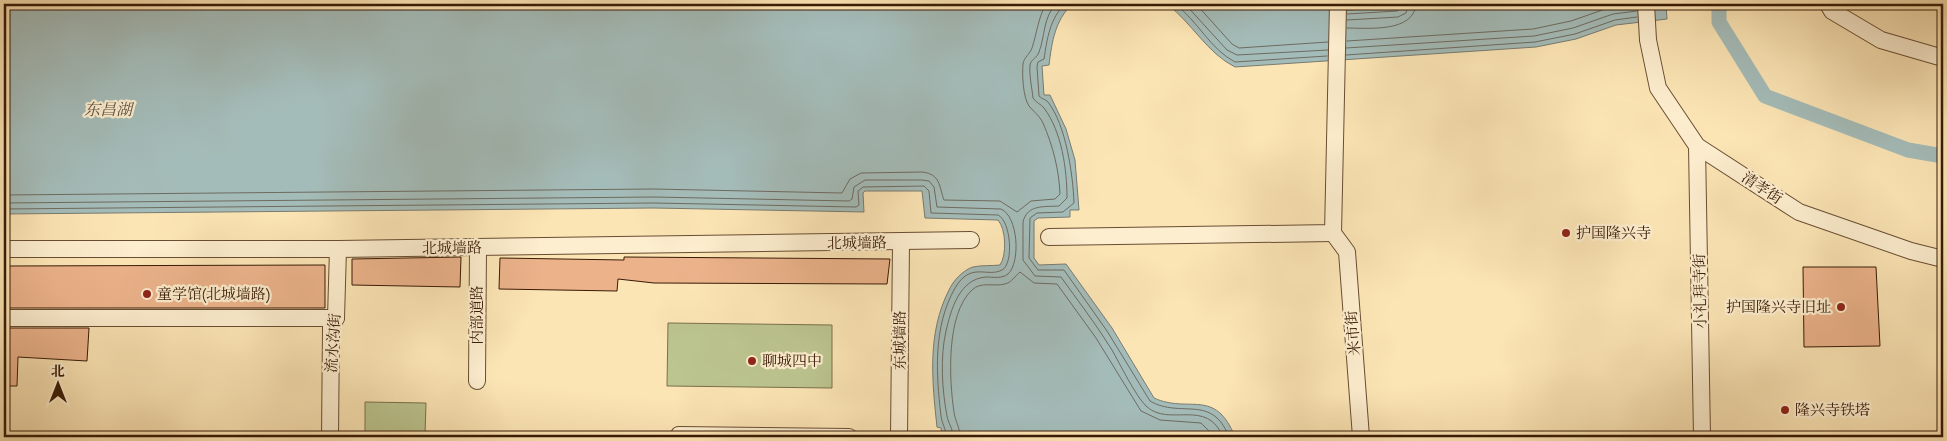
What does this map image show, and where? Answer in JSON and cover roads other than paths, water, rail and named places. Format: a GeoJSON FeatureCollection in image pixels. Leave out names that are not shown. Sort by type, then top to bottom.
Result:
{"type":"FeatureCollection","features":[{"type":"Feature","properties":{"kind":"street"},"geometry":{"type":"LineString","coordinates":[[1049,238],[1333,233],[1338,4]]}},
{"type":"Feature","properties":{"kind":"street","name":"清孝街"},"geometry":{"type":"LineString","coordinates":[[1646,4],[1648,40],[1658,88],[1697,146],[1799,212],[1911,251],[1943,259]]}},
{"type":"Feature","properties":{"kind":"street"},"geometry":{"type":"LineString","coordinates":[[1828,4],[1832,11],[1881,40],[1943,58]]}},
{"type":"Feature","properties":{"kind":"street","name":"小礼拜寺街"},"geometry":{"type":"LineString","coordinates":[[1697,146],[1702,437]]}},
{"type":"Feature","properties":{"kind":"street","name":"米市街"},"geometry":{"type":"LineString","coordinates":[[1333,233],[1347,252],[1361,437]]}},
{"type":"Feature","properties":{"kind":"street","name":"北城墙路"},"geometry":{"type":"LineString","coordinates":[[4,249],[478,248],[901,243],[971,240]]}},
{"type":"Feature","properties":{"kind":"street","name":"东城墙路"},"geometry":{"type":"LineString","coordinates":[[899,437],[901,243]]}},
{"type":"Feature","properties":{"kind":"street","name":"内部道路"},"geometry":{"type":"LineString","coordinates":[[477,382],[478,248]]}},
{"type":"Feature","properties":{"kind":"street","name":"流水沟街"},"geometry":{"type":"LineString","coordinates":[[330,437],[332,327],[336,318],[338,249]]}},
{"type":"Feature","properties":{"kind":"street"},"geometry":{"type":"LineString","coordinates":[[4,318],[336,318]]}},
{"type":"Feature","properties":{"kind":"street"},"geometry":{"type":"LineString","coordinates":[[678,437],[679,435],[689,435],[850,437]]}},
{"type":"Feature","properties":{"kind":"water"},"geometry":{"type":"Polygon","coordinates":[[[1484,3],[1666,4],[1667,19],[1616,25],[1576,39],[1536,47],[1235,67],[1216,54],[1167,4],[1309,4],[1322,9],[1341,10],[1484,3]]]}},
{"type":"Feature","properties":{"kind":"water","name":"东昌湖"},"geometry":{"type":"Polygon","coordinates":[[[4,4],[1072,4],[1058,24],[1049,65],[1042,66],[1044,95],[1050,95],[1066,129],[1075,160],[1079,210],[1070,210],[1070,217],[1038,218],[1034,221],[1034,258],[1039,265],[1066,264],[1112,328],[1154,398],[1179,404],[1210,407],[1219,412],[1235,437],[942,436],[941,428],[937,427],[933,357],[937,323],[942,306],[953,283],[969,268],[1000,265],[1004,255],[1005,242],[1003,229],[998,220],[925,218],[922,191],[865,191],[863,193],[864,212],[654,208],[4,214],[4,4]]]}},
{"type":"Feature","properties":{"kind":"waterway"},"geometry":{"type":"LineString","coordinates":[[1719,4],[1719,22],[1765,96],[1908,150],[1943,156]]}},
{"type":"Feature","properties":{"kind":"place","name":"护国隆兴寺"},"geometry":{"type":"Point","coordinates":[1566,233]}},
{"type":"Feature","properties":{"kind":"place","name":"童学馆(北城墙路)"},"geometry":{"type":"Point","coordinates":[147,294]}},
{"type":"Feature","properties":{"kind":"place","name":"护国隆兴寺旧址"},"geometry":{"type":"Point","coordinates":[1841,307]}},
{"type":"Feature","properties":{"kind":"place","name":"聊城四中"},"geometry":{"type":"Point","coordinates":[752,361]}},
{"type":"Feature","properties":{"kind":"place","name":"隆兴寺铁塔"},"geometry":{"type":"Point","coordinates":[1785,410]}}]}
